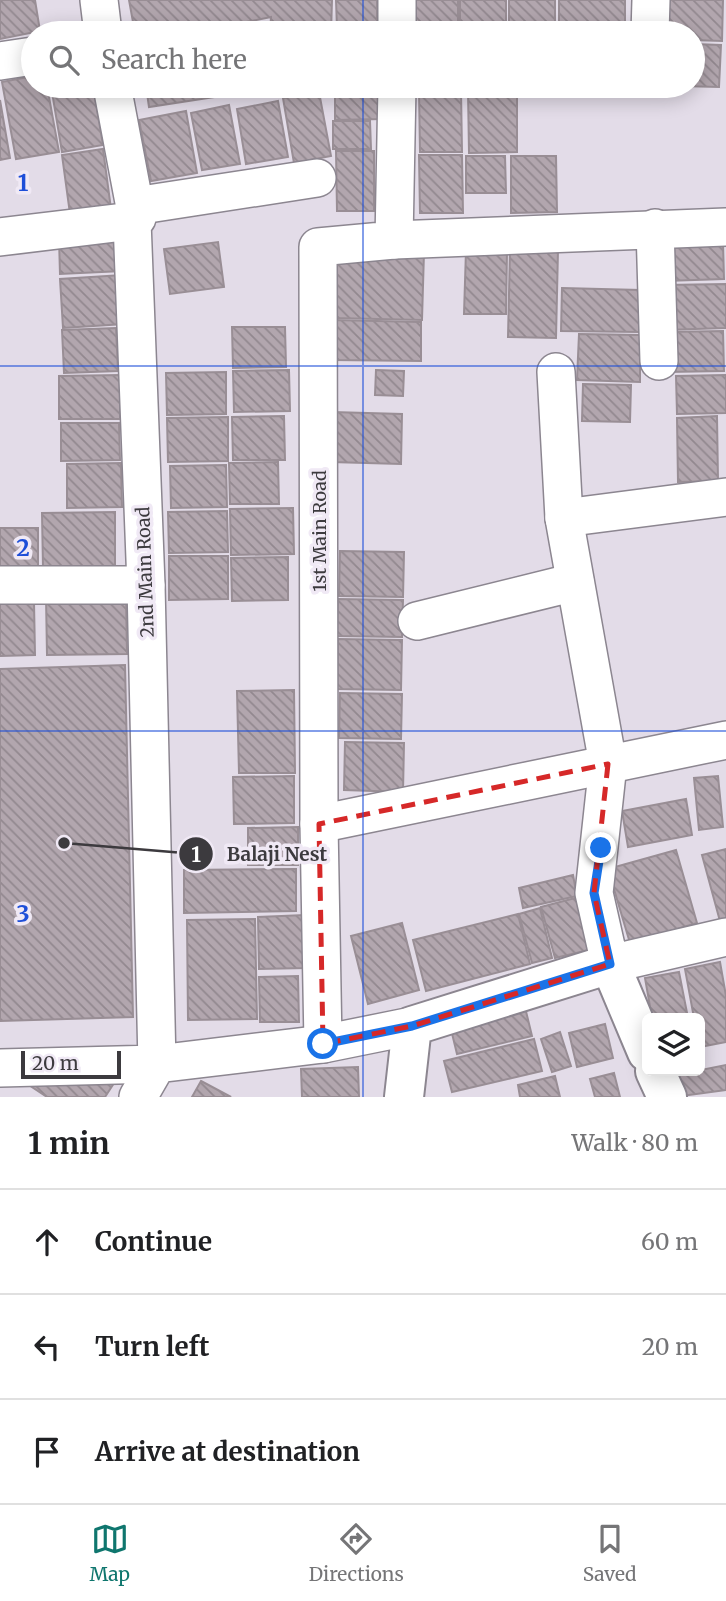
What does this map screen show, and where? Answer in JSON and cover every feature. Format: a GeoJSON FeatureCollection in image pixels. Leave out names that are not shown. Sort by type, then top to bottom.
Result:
{"type":"FeatureCollection","features":[{"type":"Feature","properties":{"kind":"street"},"geometry":{"type":"LineString","coordinates":[[99,0],[102,21]]}},
{"type":"Feature","properties":{"kind":"street"},"geometry":{"type":"LineString","coordinates":[[397,0],[397,21]]}},
{"type":"Feature","properties":{"kind":"street"},"geometry":{"type":"LineString","coordinates":[[650,21],[651,0]]}},
{"type":"Feature","properties":{"kind":"street"},"geometry":{"type":"LineString","coordinates":[[0,61],[21,58]]}},
{"type":"Feature","properties":{"kind":"street","name":"2nd Main Road"},"geometry":{"type":"LineString","coordinates":[[114,98],[133,214],[146,585],[157,1064]]}},
{"type":"Feature","properties":{"kind":"street"},"geometry":{"type":"LineString","coordinates":[[397,98],[394,240],[655,228],[726,228]]}},
{"type":"Feature","properties":{"kind":"street"},"geometry":{"type":"LineString","coordinates":[[0,237],[317,178]]}},
{"type":"Feature","properties":{"kind":"street"},"geometry":{"type":"LineString","coordinates":[[655,228],[659,361]]}},
{"type":"Feature","properties":{"kind":"street","name":"1st Main Road"},"geometry":{"type":"LineString","coordinates":[[323,1044],[319,824],[318,247],[394,240]]}},
{"type":"Feature","properties":{"kind":"street"},"geometry":{"type":"LineString","coordinates":[[556,372],[564,519],[608,764],[594,893],[610,964],[642,1040]]}},
{"type":"Feature","properties":{"kind":"street"},"geometry":{"type":"LineString","coordinates":[[564,519],[726,497]]}},
{"type":"Feature","properties":{"kind":"street"},"geometry":{"type":"LineString","coordinates":[[417,621],[575,582]]}},
{"type":"Feature","properties":{"kind":"street"},"geometry":{"type":"LineString","coordinates":[[0,584],[146,585]]}},
{"type":"Feature","properties":{"kind":"street"},"geometry":{"type":"LineString","coordinates":[[319,824],[726,740]]}},
{"type":"Feature","properties":{"kind":"street"},"geometry":{"type":"LineString","coordinates":[[0,1068],[157,1064],[323,1044],[412,1026],[610,964],[726,937]]}},
{"type":"Feature","properties":{"kind":"street"},"geometry":{"type":"LineString","coordinates":[[404,1097],[412,1026]]}},
{"type":"Feature","properties":{"kind":"street"},"geometry":{"type":"LineString","coordinates":[[138,1097],[157,1064]]}},
{"type":"Feature","properties":{"kind":"street"},"geometry":{"type":"LineString","coordinates":[[657,1076],[667,1097]]}},
{"type":"Feature","properties":{"kind":"highlighted area"},"geometry":{"type":"Polygon","coordinates":[[[608,764],[594,893],[610,964],[412,1026],[323,1044],[319,824],[608,764]]]}},
{"type":"Feature","properties":{"kind":"building"},"geometry":{"type":"Polygon","coordinates":[[[0,0],[35,0],[38,21],[21,21],[21,35],[0,39],[0,0]]]}},
{"type":"Feature","properties":{"kind":"building"},"geometry":{"type":"Polygon","coordinates":[[[129,0],[332,0],[331,21],[271,21],[271,17],[252,21],[133,21],[129,0]]]}},
{"type":"Feature","properties":{"kind":"building"},"geometry":{"type":"Polygon","coordinates":[[[336,0],[377,0],[377,21],[337,21],[336,0]]]}},
{"type":"Feature","properties":{"kind":"building"},"geometry":{"type":"Polygon","coordinates":[[[416,0],[458,0],[458,21],[416,21],[416,0]]]}},
{"type":"Feature","properties":{"kind":"building"},"geometry":{"type":"Polygon","coordinates":[[[460,0],[506,0],[506,21],[460,21],[460,0]]]}},
{"type":"Feature","properties":{"kind":"building"},"geometry":{"type":"Polygon","coordinates":[[[509,0],[555,0],[555,21],[509,21],[509,0]]]}},
{"type":"Feature","properties":{"kind":"building"},"geometry":{"type":"Polygon","coordinates":[[[559,0],[625,0],[625,21],[559,21],[559,0]]]}},
{"type":"Feature","properties":{"kind":"building"},"geometry":{"type":"Polygon","coordinates":[[[663,0],[723,0],[722,41],[705,40],[705,21],[662,21],[663,0]]]}},
{"type":"Feature","properties":{"kind":"building"},"geometry":{"type":"Polygon","coordinates":[[[705,44],[721,45],[719,87],[705,87],[705,44]]]}},
{"type":"Feature","properties":{"kind":"building"},"geometry":{"type":"Polygon","coordinates":[[[21,78],[21,98],[49,98],[59,152],[16,159],[2,82],[21,78]]]}},
{"type":"Feature","properties":{"kind":"building"},"geometry":{"type":"Polygon","coordinates":[[[53,98],[95,98],[103,145],[62,152],[53,98]]]}},
{"type":"Feature","properties":{"kind":"building"},"geometry":{"type":"Polygon","coordinates":[[[148,98],[208,98],[149,107],[148,98]]]}},
{"type":"Feature","properties":{"kind":"building"},"geometry":{"type":"Polygon","coordinates":[[[283,98],[320,98],[331,156],[294,163],[283,98]]]}},
{"type":"Feature","properties":{"kind":"building"},"geometry":{"type":"Polygon","coordinates":[[[335,98],[383,98],[383,119],[335,120],[335,98]]]}},
{"type":"Feature","properties":{"kind":"building"},"geometry":{"type":"Polygon","coordinates":[[[419,98],[461,98],[462,152],[420,152],[419,98]]]}},
{"type":"Feature","properties":{"kind":"building"},"geometry":{"type":"Polygon","coordinates":[[[468,98],[517,98],[517,152],[469,153],[468,98]]]}},
{"type":"Feature","properties":{"kind":"building"},"geometry":{"type":"Polygon","coordinates":[[[0,100],[10,158],[0,160],[0,100]]]}},
{"type":"Feature","properties":{"kind":"building"},"geometry":{"type":"Polygon","coordinates":[[[278,101],[288,157],[246,164],[237,109],[278,101]]]}},
{"type":"Feature","properties":{"kind":"building"},"geometry":{"type":"Polygon","coordinates":[[[229,105],[240,164],[202,170],[191,113],[229,105]]]}},
{"type":"Feature","properties":{"kind":"building"},"geometry":{"type":"Polygon","coordinates":[[[186,111],[197,173],[151,181],[139,120],[186,111]]]}},
{"type":"Feature","properties":{"kind":"building"},"geometry":{"type":"Polygon","coordinates":[[[333,121],[370,121],[371,149],[333,149],[333,121]]]}},
{"type":"Feature","properties":{"kind":"building"},"geometry":{"type":"Polygon","coordinates":[[[103,149],[111,209],[70,214],[62,155],[103,149]]]}},
{"type":"Feature","properties":{"kind":"building"},"geometry":{"type":"Polygon","coordinates":[[[336,151],[374,151],[374,211],[337,211],[336,151]]]}},
{"type":"Feature","properties":{"kind":"building"},"geometry":{"type":"Polygon","coordinates":[[[419,155],[462,155],[463,213],[420,213],[419,155]]]}},
{"type":"Feature","properties":{"kind":"building"},"geometry":{"type":"Polygon","coordinates":[[[466,156],[505,156],[506,193],[466,193],[466,156]]]}},
{"type":"Feature","properties":{"kind":"building"},"geometry":{"type":"Polygon","coordinates":[[[511,156],[556,156],[557,212],[511,213],[511,156]]]}},
{"type":"Feature","properties":{"kind":"building"},"geometry":{"type":"Polygon","coordinates":[[[120,236],[122,271],[60,274],[59,239],[120,236]]]}},
{"type":"Feature","properties":{"kind":"building"},"geometry":{"type":"Polygon","coordinates":[[[218,242],[224,287],[170,294],[164,249],[218,242]]]}},
{"type":"Feature","properties":{"kind":"building"},"geometry":{"type":"Polygon","coordinates":[[[723,243],[724,279],[665,281],[664,245],[723,243]]]}},
{"type":"Feature","properties":{"kind":"building"},"geometry":{"type":"Polygon","coordinates":[[[466,250],[507,251],[506,314],[464,314],[466,250]]]}},
{"type":"Feature","properties":{"kind":"building"},"geometry":{"type":"Polygon","coordinates":[[[510,250],[558,250],[556,338],[508,337],[510,250]]]}},
{"type":"Feature","properties":{"kind":"building"},"geometry":{"type":"Polygon","coordinates":[[[334,251],[424,252],[422,320],[332,318],[334,251]]]}},
{"type":"Feature","properties":{"kind":"building"},"geometry":{"type":"Polygon","coordinates":[[[122,275],[124,324],[63,328],[60,279],[122,275]]]}},
{"type":"Feature","properties":{"kind":"building"},"geometry":{"type":"Polygon","coordinates":[[[726,284],[726,328],[666,330],[665,285],[726,284]]]}},
{"type":"Feature","properties":{"kind":"building"},"geometry":{"type":"Polygon","coordinates":[[[562,288],[640,290],[639,332],[561,331],[562,288]]]}},
{"type":"Feature","properties":{"kind":"building"},"geometry":{"type":"Polygon","coordinates":[[[333,320],[421,322],[421,361],[332,360],[333,320]]]}},
{"type":"Feature","properties":{"kind":"building"},"geometry":{"type":"Polygon","coordinates":[[[232,327],[285,327],[286,367],[233,368],[232,327]]]}},
{"type":"Feature","properties":{"kind":"building"},"geometry":{"type":"Polygon","coordinates":[[[116,328],[118,371],[64,373],[62,330],[116,328]]]}},
{"type":"Feature","properties":{"kind":"building"},"geometry":{"type":"Polygon","coordinates":[[[723,331],[724,371],[667,372],[666,332],[723,331]]]}},
{"type":"Feature","properties":{"kind":"building"},"geometry":{"type":"Polygon","coordinates":[[[579,334],[640,335],[640,382],[577,380],[579,334]]]}},
{"type":"Feature","properties":{"kind":"building"},"geometry":{"type":"Polygon","coordinates":[[[289,370],[290,411],[234,412],[233,371],[289,370]]]}},
{"type":"Feature","properties":{"kind":"building"},"geometry":{"type":"Polygon","coordinates":[[[376,370],[404,371],[403,396],[375,395],[376,370]]]}},
{"type":"Feature","properties":{"kind":"building"},"geometry":{"type":"Polygon","coordinates":[[[226,372],[226,414],[167,415],[166,373],[226,372]]]}},
{"type":"Feature","properties":{"kind":"building"},"geometry":{"type":"Polygon","coordinates":[[[120,375],[120,419],[59,419],[59,376],[120,375]]]}},
{"type":"Feature","properties":{"kind":"building"},"geometry":{"type":"Polygon","coordinates":[[[726,375],[726,413],[677,414],[676,376],[726,375]]]}},
{"type":"Feature","properties":{"kind":"building"},"geometry":{"type":"Polygon","coordinates":[[[583,384],[631,385],[630,422],[582,421],[583,384]]]}},
{"type":"Feature","properties":{"kind":"building"},"geometry":{"type":"Polygon","coordinates":[[[332,412],[402,414],[401,464],[331,462],[332,412]]]}},
{"type":"Feature","properties":{"kind":"building"},"geometry":{"type":"Polygon","coordinates":[[[284,416],[285,460],[233,460],[232,417],[284,416]]]}},
{"type":"Feature","properties":{"kind":"building"},"geometry":{"type":"Polygon","coordinates":[[[717,416],[718,481],[678,482],[677,418],[717,416]]]}},
{"type":"Feature","properties":{"kind":"building"},"geometry":{"type":"Polygon","coordinates":[[[228,417],[228,461],[168,462],[167,418],[228,417]]]}},
{"type":"Feature","properties":{"kind":"building"},"geometry":{"type":"Polygon","coordinates":[[[61,423],[119,423],[120,460],[61,461],[61,423]]]}},
{"type":"Feature","properties":{"kind":"building"},"geometry":{"type":"Polygon","coordinates":[[[278,462],[279,504],[230,504],[229,463],[278,462]]]}},
{"type":"Feature","properties":{"kind":"building"},"geometry":{"type":"Polygon","coordinates":[[[121,463],[122,507],[67,508],[67,464],[121,463]]]}},
{"type":"Feature","properties":{"kind":"building"},"geometry":{"type":"Polygon","coordinates":[[[226,465],[227,507],[171,508],[170,466],[226,465]]]}},
{"type":"Feature","properties":{"kind":"building"},"geometry":{"type":"Polygon","coordinates":[[[293,508],[294,554],[231,555],[230,509],[293,508]]]}},
{"type":"Feature","properties":{"kind":"building"},"geometry":{"type":"Polygon","coordinates":[[[227,511],[228,552],[169,553],[168,512],[227,511]]]}},
{"type":"Feature","properties":{"kind":"building"},"geometry":{"type":"Polygon","coordinates":[[[115,512],[115,567],[43,568],[42,513],[115,512]]]}},
{"type":"Feature","properties":{"kind":"building"},"geometry":{"type":"Polygon","coordinates":[[[0,528],[38,528],[38,568],[0,569],[0,528]]]}},
{"type":"Feature","properties":{"kind":"building"},"geometry":{"type":"Polygon","coordinates":[[[340,551],[404,552],[403,597],[339,596],[340,551]]]}},
{"type":"Feature","properties":{"kind":"building"},"geometry":{"type":"Polygon","coordinates":[[[169,556],[228,556],[228,599],[169,600],[169,556]]]}},
{"type":"Feature","properties":{"kind":"building"},"geometry":{"type":"Polygon","coordinates":[[[288,557],[288,600],[232,601],[231,558],[288,557]]]}},
{"type":"Feature","properties":{"kind":"building"},"geometry":{"type":"Polygon","coordinates":[[[126,595],[127,654],[47,655],[46,597],[126,595]]]}},
{"type":"Feature","properties":{"kind":"building"},"geometry":{"type":"Polygon","coordinates":[[[338,599],[403,600],[402,637],[337,636],[338,599]]]}},
{"type":"Feature","properties":{"kind":"building"},"geometry":{"type":"Polygon","coordinates":[[[34,602],[35,655],[0,656],[0,603],[34,602]]]}},
{"type":"Feature","properties":{"kind":"building"},"geometry":{"type":"Polygon","coordinates":[[[338,639],[402,640],[401,690],[337,689],[338,639]]]}},
{"type":"Feature","properties":{"kind":"building"},"geometry":{"type":"Polygon","coordinates":[[[125,665],[133,1017],[0,1021],[0,669],[125,665]]]}},
{"type":"Feature","properties":{"kind":"building"},"geometry":{"type":"Polygon","coordinates":[[[294,690],[295,773],[239,773],[237,691],[294,690]]]}},
{"type":"Feature","properties":{"kind":"building"},"geometry":{"type":"Polygon","coordinates":[[[340,693],[402,694],[401,739],[339,738],[340,693]]]}},
{"type":"Feature","properties":{"kind":"building"},"geometry":{"type":"Polygon","coordinates":[[[345,742],[404,743],[403,792],[344,790],[345,742]]]}},
{"type":"Feature","properties":{"kind":"building"},"geometry":{"type":"Polygon","coordinates":[[[294,776],[294,823],[234,824],[233,777],[294,776]]]}},
{"type":"Feature","properties":{"kind":"building"},"geometry":{"type":"Polygon","coordinates":[[[718,776],[723,827],[699,830],[694,778],[718,776]]]}},
{"type":"Feature","properties":{"kind":"building"},"geometry":{"type":"Polygon","coordinates":[[[686,799],[692,835],[628,847],[622,811],[686,799]]]}},
{"type":"Feature","properties":{"kind":"building"},"geometry":{"type":"Polygon","coordinates":[[[298,827],[298,865],[248,865],[248,828],[298,827]]]}},
{"type":"Feature","properties":{"kind":"building"},"geometry":{"type":"Polygon","coordinates":[[[726,849],[726,923],[721,925],[702,855],[726,849]]]}},
{"type":"Feature","properties":{"kind":"building"},"geometry":{"type":"Polygon","coordinates":[[[676,850],[697,923],[630,943],[608,869],[676,850]]]}},
{"type":"Feature","properties":{"kind":"building"},"geometry":{"type":"Polygon","coordinates":[[[296,869],[296,911],[184,913],[184,870],[296,869]]]}},
{"type":"Feature","properties":{"kind":"building"},"geometry":{"type":"Polygon","coordinates":[[[573,875],[577,896],[523,908],[519,888],[573,875]]]}},
{"type":"Feature","properties":{"kind":"building"},"geometry":{"type":"Polygon","coordinates":[[[579,897],[593,949],[555,958],[541,907],[579,897]]]}},
{"type":"Feature","properties":{"kind":"building"},"geometry":{"type":"Polygon","coordinates":[[[540,908],[552,958],[532,963],[519,914],[540,908]]]}},
{"type":"Feature","properties":{"kind":"building"},"geometry":{"type":"Polygon","coordinates":[[[518,914],[530,964],[426,991],[413,940],[518,914]]]}},
{"type":"Feature","properties":{"kind":"building"},"geometry":{"type":"Polygon","coordinates":[[[305,915],[306,968],[259,969],[258,917],[305,915]]]}},
{"type":"Feature","properties":{"kind":"building"},"geometry":{"type":"Polygon","coordinates":[[[255,919],[257,1019],[188,1020],[187,920],[255,919]]]}},
{"type":"Feature","properties":{"kind":"building"},"geometry":{"type":"Polygon","coordinates":[[[402,923],[419,990],[368,1004],[351,936],[402,923]]]}},
{"type":"Feature","properties":{"kind":"building"},"geometry":{"type":"Polygon","coordinates":[[[720,962],[726,996],[726,1042],[705,1046],[705,1013],[693,1013],[685,969],[720,962]]]}},
{"type":"Feature","properties":{"kind":"building"},"geometry":{"type":"Polygon","coordinates":[[[679,972],[687,1013],[651,1013],[645,978],[679,972]]]}},
{"type":"Feature","properties":{"kind":"building"},"geometry":{"type":"Polygon","coordinates":[[[298,976],[299,1022],[260,1022],[259,977],[298,976]]]}},
{"type":"Feature","properties":{"kind":"building"},"geometry":{"type":"Polygon","coordinates":[[[523,999],[532,1036],[457,1054],[448,1017],[523,999]]]}},
{"type":"Feature","properties":{"kind":"building"},"geometry":{"type":"Polygon","coordinates":[[[605,1024],[613,1058],[577,1067],[569,1033],[605,1024]]]}},
{"type":"Feature","properties":{"kind":"building"},"geometry":{"type":"Polygon","coordinates":[[[560,1032],[571,1066],[552,1072],[541,1039],[560,1032]]]}},
{"type":"Feature","properties":{"kind":"building"},"geometry":{"type":"Polygon","coordinates":[[[534,1039],[542,1071],[452,1092],[444,1061],[534,1039]]]}},
{"type":"Feature","properties":{"kind":"building"},"geometry":{"type":"Polygon","coordinates":[[[726,1065],[726,1090],[674,1097],[671,1076],[705,1076],[705,1069],[726,1065]]]}},
{"type":"Feature","properties":{"kind":"building"},"geometry":{"type":"Polygon","coordinates":[[[358,1067],[359,1097],[302,1097],[301,1069],[358,1067]]]}},
{"type":"Feature","properties":{"kind":"building"},"geometry":{"type":"Polygon","coordinates":[[[614,1073],[620,1097],[595,1097],[590,1079],[614,1073]]]}},
{"type":"Feature","properties":{"kind":"building"},"geometry":{"type":"Polygon","coordinates":[[[555,1076],[560,1097],[520,1097],[518,1085],[555,1076]]]}},
{"type":"Feature","properties":{"kind":"building"},"geometry":{"type":"Polygon","coordinates":[[[118,1077],[105,1097],[47,1097],[23,1081],[118,1077]]]}},
{"type":"Feature","properties":{"kind":"building"},"geometry":{"type":"Polygon","coordinates":[[[201,1081],[231,1097],[192,1097],[201,1081]]]}},
{"type":"Feature","properties":{"kind":"place","name":"Balaji Nest"},"geometry":{"type":"Point","coordinates":[64,843]}},
{"type":"Feature","properties":{"kind":"route"},"geometry":{"type":"LineString","coordinates":[[323,1044],[412,1026],[610,964],[594,893],[601,848]]}}]}
